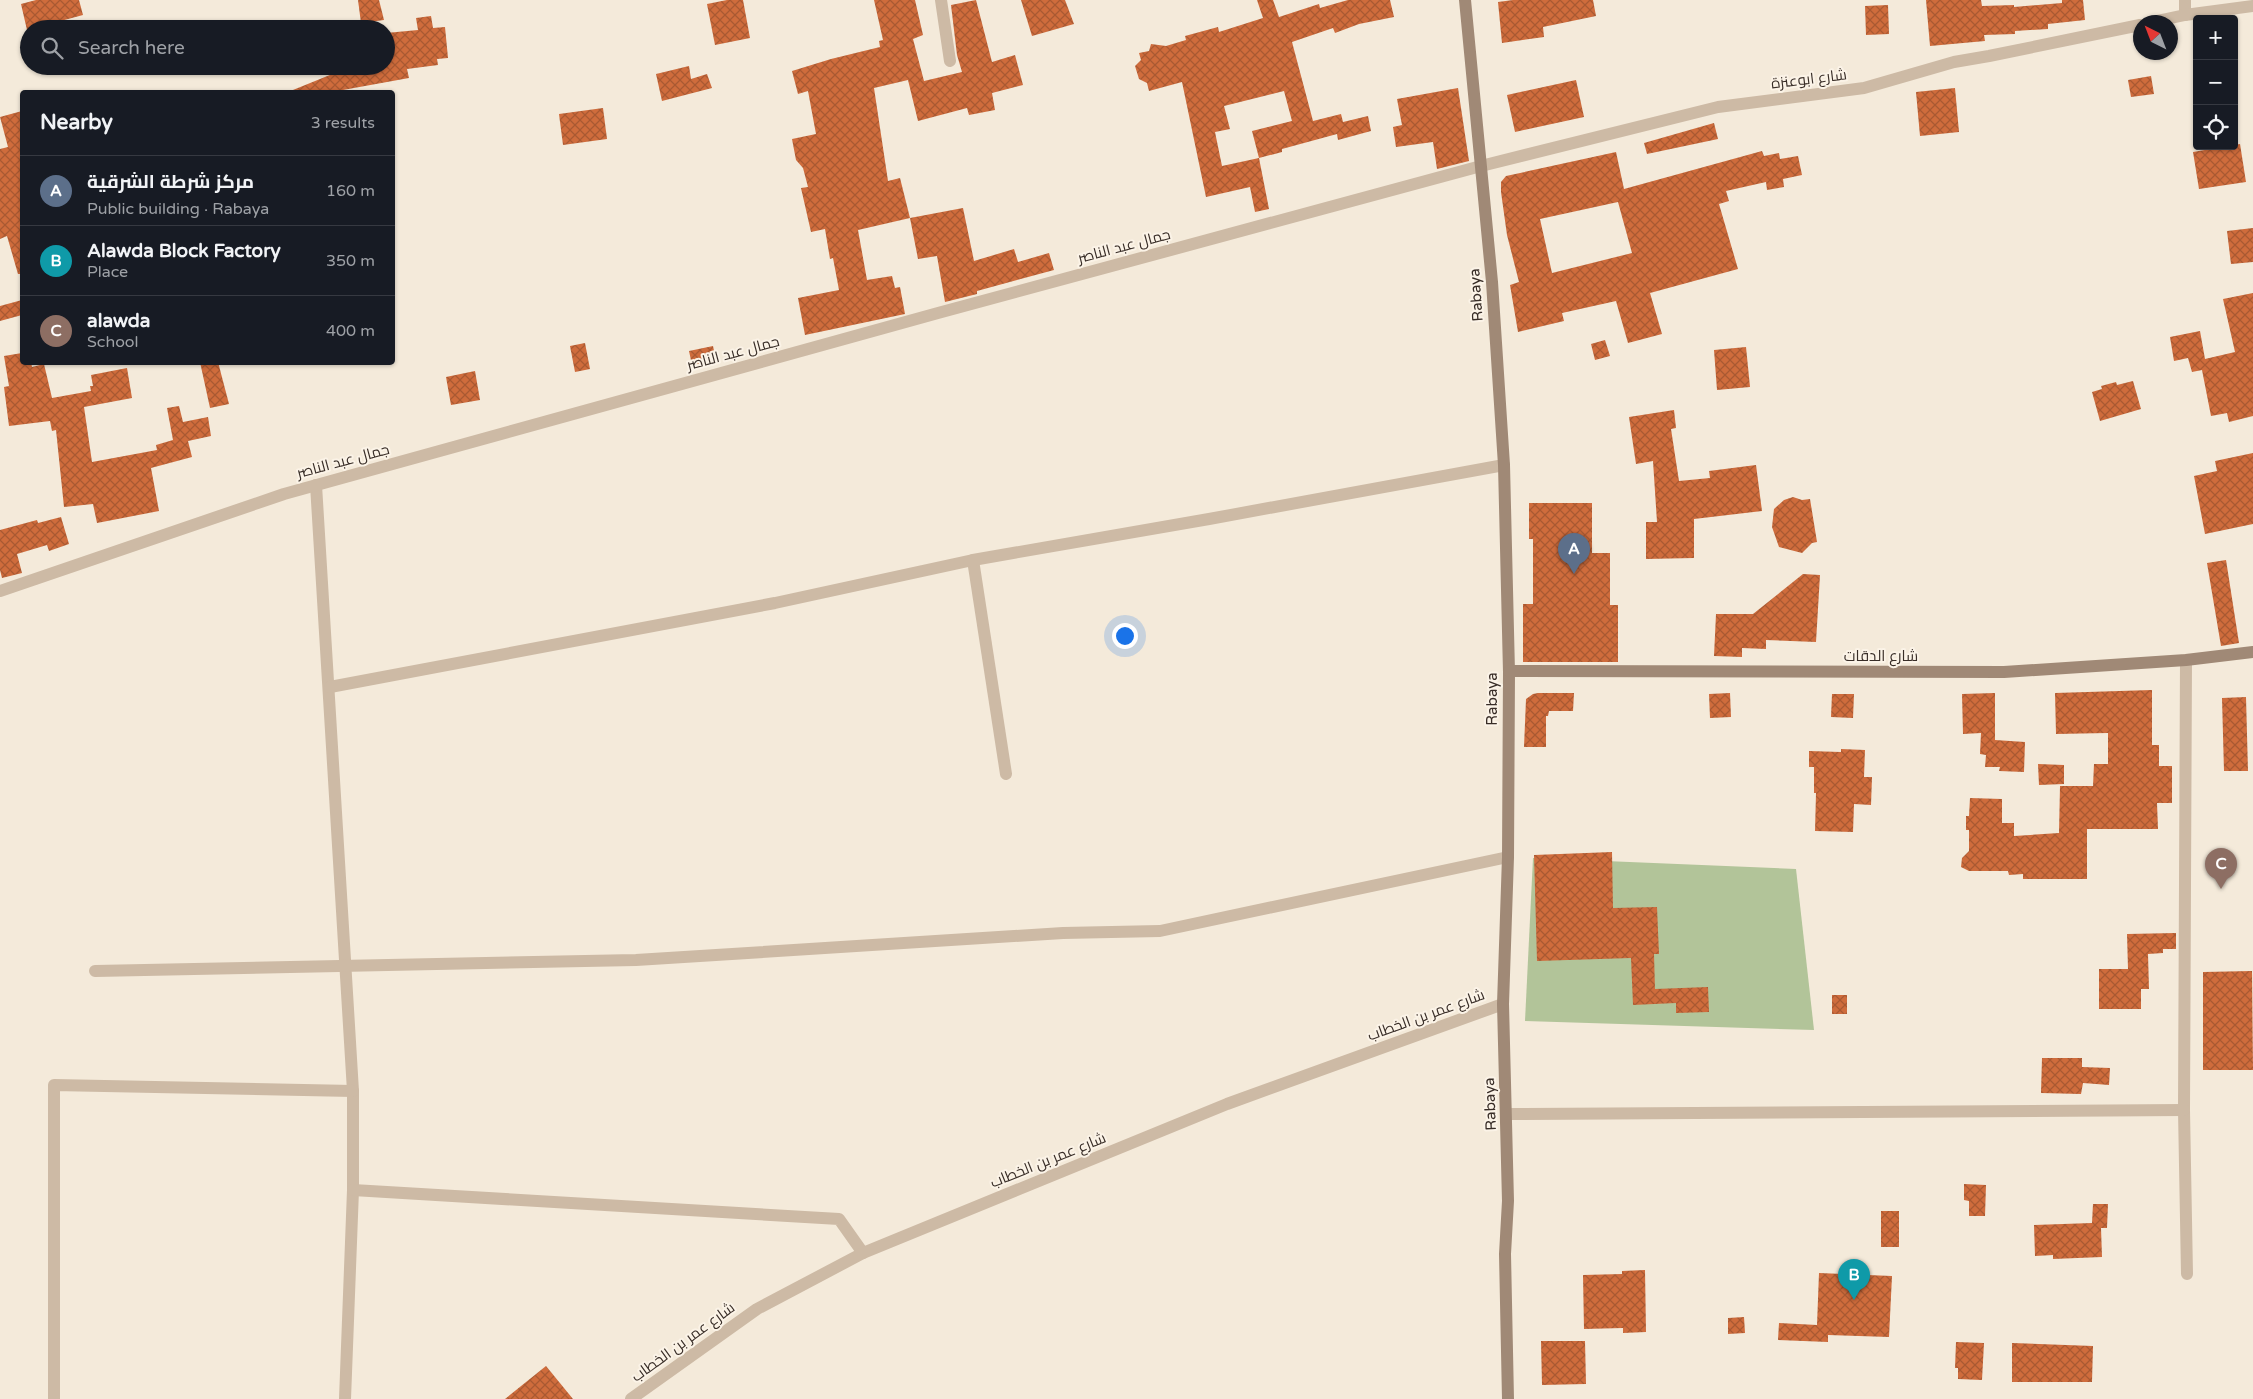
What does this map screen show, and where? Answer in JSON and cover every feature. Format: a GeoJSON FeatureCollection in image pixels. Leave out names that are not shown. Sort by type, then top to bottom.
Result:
{"type":"FeatureCollection","features":[{"type":"Feature","properties":{"kind":"street"},"geometry":{"type":"LineString","coordinates":[[941,0],[950,61]]}},
{"type":"Feature","properties":{"kind":"street","name":"Rabaya"},"geometry":{"type":"LineString","coordinates":[[1466,0],[1504,464],[1509,671],[1508,857],[1503,1004],[1508,1201],[1505,1254],[1508,1399]]}},
{"type":"Feature","properties":{"kind":"street"},"geometry":{"type":"LineString","coordinates":[[2185,0],[2185,15]]}},
{"type":"Feature","properties":{"kind":"street"},"geometry":{"type":"LineString","coordinates":[[2178,16],[2253,6]]}},
{"type":"Feature","properties":{"kind":"street","name":"شارع ابوعنزة"},"geometry":{"type":"LineString","coordinates":[[1481,166],[1718,107],[1864,88],[1954,62],[2133,26]]}},
{"type":"Feature","properties":{"kind":"street","name":"جمال عبد الناصر"},"geometry":{"type":"LineString","coordinates":[[0,590],[43,577],[123,547],[316,485],[938,313],[1481,166]]}},
{"type":"Feature","properties":{"kind":"street"},"geometry":{"type":"LineString","coordinates":[[330,687],[775,603],[973,560],[1504,464]]}},
{"type":"Feature","properties":{"kind":"street"},"geometry":{"type":"LineString","coordinates":[[316,485],[330,687],[353,1091],[353,1190],[345,1399]]}},
{"type":"Feature","properties":{"kind":"street"},"geometry":{"type":"LineString","coordinates":[[973,560],[1006,774]]}},
{"type":"Feature","properties":{"kind":"street","name":"شارع الدقات"},"geometry":{"type":"LineString","coordinates":[[1509,671],[2004,672],[2186,660],[2253,652]]}},
{"type":"Feature","properties":{"kind":"street"},"geometry":{"type":"LineString","coordinates":[[2186,660],[2184,1110],[2187,1274]]}},
{"type":"Feature","properties":{"kind":"street"},"geometry":{"type":"LineString","coordinates":[[95,971],[636,960],[1063,933],[1160,931],[1508,857]]}},
{"type":"Feature","properties":{"kind":"street","name":"شارع عمر بن الخطاب"},"geometry":{"type":"LineString","coordinates":[[631,1399],[756,1309],[863,1253],[1227,1104],[1503,1004]]}},
{"type":"Feature","properties":{"kind":"street"},"geometry":{"type":"LineString","coordinates":[[54,1399],[54,1086],[353,1091]]}},
{"type":"Feature","properties":{"kind":"street"},"geometry":{"type":"LineString","coordinates":[[1506,1114],[2184,1110]]}},
{"type":"Feature","properties":{"kind":"street"},"geometry":{"type":"LineString","coordinates":[[353,1190],[839,1219],[863,1253]]}},
{"type":"Feature","properties":{"kind":"green space"},"geometry":{"type":"Polygon","coordinates":[[[1533,858],[1796,869],[1814,1030],[1525,1021],[1533,858]]]}},
{"type":"Feature","properties":{"kind":"building"},"geometry":{"type":"Polygon","coordinates":[[[36,0],[79,0],[83,15],[64,20],[25,20],[21,4],[36,0]]]}},
{"type":"Feature","properties":{"kind":"building"},"geometry":{"type":"Polygon","coordinates":[[[358,0],[379,0],[384,20],[361,20],[358,0]]]}},
{"type":"Feature","properties":{"kind":"building"},"geometry":{"type":"Polygon","coordinates":[[[727,0],[743,0],[750,38],[715,45],[707,4],[727,0]]]}},
{"type":"Feature","properties":{"kind":"building"},"geometry":{"type":"Polygon","coordinates":[[[874,0],[915,0],[923,35],[913,39],[924,81],[962,72],[957,55],[951,5],[976,0],[992,62],[1015,55],[1023,85],[992,93],[995,110],[969,115],[967,108],[918,121],[908,80],[874,88],[888,181],[900,178],[910,218],[858,230],[867,280],[892,276],[895,288],[900,287],[905,314],[805,335],[798,298],[839,290],[833,258],[830,259],[825,229],[811,232],[801,188],[808,187],[803,168],[796,160],[792,139],[816,134],[808,91],[798,94],[792,71],[880,47],[879,41],[883,40],[874,0]]]}},
{"type":"Feature","properties":{"kind":"building"},"geometry":{"type":"Polygon","coordinates":[[[1021,0],[1065,0],[1074,24],[1032,36],[1021,0]]]}},
{"type":"Feature","properties":{"kind":"building"},"geometry":{"type":"Polygon","coordinates":[[[1257,0],[1273,0],[1279,17],[1319,4],[1320,8],[1348,0],[1390,0],[1394,17],[1359,24],[1335,33],[1333,28],[1292,42],[1313,121],[1341,114],[1343,122],[1368,116],[1371,131],[1338,140],[1337,134],[1282,149],[1282,152],[1259,158],[1269,209],[1255,212],[1250,187],[1206,197],[1182,82],[1149,91],[1147,83],[1139,79],[1135,66],[1141,60],[1139,53],[1149,51],[1151,44],[1166,46],[1186,40],[1185,36],[1218,27],[1219,32],[1263,18],[1257,0]],[[1284,91],[1224,106],[1230,129],[1215,132],[1222,166],[1259,158],[1252,131],[1292,121],[1284,91]]]}},
{"type":"Feature","properties":{"kind":"building"},"geometry":{"type":"Polygon","coordinates":[[[1513,0],[1593,0],[1596,16],[1543,27],[1544,37],[1502,43],[1498,2],[1513,0]]]}},
{"type":"Feature","properties":{"kind":"building"},"geometry":{"type":"Polygon","coordinates":[[[1926,0],[1981,0],[1982,6],[2014,5],[2014,7],[2062,3],[2062,0],[2083,0],[2085,20],[2048,24],[2048,29],[2015,31],[2015,34],[1984,35],[1985,41],[1930,46],[1926,0]]]}},
{"type":"Feature","properties":{"kind":"building"},"geometry":{"type":"Polygon","coordinates":[[[1888,5],[1889,34],[1866,35],[1865,6],[1888,5]]]}},
{"type":"Feature","properties":{"kind":"building"},"geometry":{"type":"Polygon","coordinates":[[[431,16],[433,28],[445,27],[448,58],[437,59],[438,65],[407,69],[409,78],[343,90],[293,90],[330,75],[395,75],[395,32],[418,30],[416,18],[431,16]]]}},
{"type":"Feature","properties":{"kind":"building"},"geometry":{"type":"Polygon","coordinates":[[[689,66],[691,79],[707,74],[712,88],[662,101],[656,74],[689,66]]]}},
{"type":"Feature","properties":{"kind":"building"},"geometry":{"type":"Polygon","coordinates":[[[2151,76],[2154,94],[2131,97],[2128,80],[2151,76]]]}},
{"type":"Feature","properties":{"kind":"building"},"geometry":{"type":"Polygon","coordinates":[[[1576,80],[1584,117],[1515,132],[1507,95],[1576,80]]]}},
{"type":"Feature","properties":{"kind":"building"},"geometry":{"type":"Polygon","coordinates":[[[1458,88],[1469,161],[1437,169],[1433,142],[1396,147],[1393,127],[1402,125],[1397,99],[1458,88]]]}},
{"type":"Feature","properties":{"kind":"building"},"geometry":{"type":"Polygon","coordinates":[[[1955,88],[1959,132],[1920,136],[1916,92],[1955,88]]]}},
{"type":"Feature","properties":{"kind":"building"},"geometry":{"type":"Polygon","coordinates":[[[603,108],[607,139],[563,145],[559,114],[603,108]]]}},
{"type":"Feature","properties":{"kind":"building"},"geometry":{"type":"Polygon","coordinates":[[[20,112],[20,274],[18,274],[7,236],[0,239],[0,149],[8,147],[0,117],[20,112]]]}},
{"type":"Feature","properties":{"kind":"building"},"geometry":{"type":"Polygon","coordinates":[[[1714,123],[1718,139],[1647,154],[1644,143],[1714,123]]]}},
{"type":"Feature","properties":{"kind":"building"},"geometry":{"type":"Polygon","coordinates":[[[2238,144],[2240,144],[2246,182],[2199,189],[2193,152],[2238,150],[2238,144]]]}},
{"type":"Feature","properties":{"kind":"building"},"geometry":{"type":"Polygon","coordinates":[[[1762,151],[1764,156],[1779,153],[1780,159],[1798,156],[1802,175],[1783,179],[1784,187],[1767,190],[1766,182],[1726,191],[1729,201],[1719,204],[1738,269],[1650,293],[1662,334],[1628,343],[1616,301],[1562,313],[1564,321],[1518,332],[1510,285],[1519,282],[1507,235],[1501,182],[1506,176],[1616,152],[1624,189],[1762,151]],[[1618,202],[1540,219],[1552,273],[1632,253],[1618,202]]]}},
{"type":"Feature","properties":{"kind":"building"},"geometry":{"type":"Polygon","coordinates":[[[963,208],[974,261],[1014,249],[1018,262],[1049,253],[1054,270],[977,291],[977,294],[945,302],[937,256],[918,259],[910,218],[963,208]]]}},
{"type":"Feature","properties":{"kind":"building"},"geometry":{"type":"Polygon","coordinates":[[[2253,228],[2253,262],[2231,264],[2227,231],[2253,228]]]}},
{"type":"Feature","properties":{"kind":"building"},"geometry":{"type":"Polygon","coordinates":[[[2253,293],[2253,416],[2229,422],[2227,413],[2211,416],[2202,370],[2192,372],[2188,358],[2174,361],[2170,337],[2200,331],[2205,359],[2235,352],[2223,299],[2253,293]]]}},
{"type":"Feature","properties":{"kind":"building"},"geometry":{"type":"Polygon","coordinates":[[[20,301],[20,316],[0,321],[0,306],[20,301]]]}},
{"type":"Feature","properties":{"kind":"building"},"geometry":{"type":"Polygon","coordinates":[[[1605,340],[1610,356],[1595,360],[1591,344],[1605,340]]]}},
{"type":"Feature","properties":{"kind":"building"},"geometry":{"type":"Polygon","coordinates":[[[585,343],[590,369],[575,372],[570,346],[585,343]]]}},
{"type":"Feature","properties":{"kind":"building"},"geometry":{"type":"Polygon","coordinates":[[[713,346],[716,360],[692,365],[689,351],[713,346]]]}},
{"type":"Feature","properties":{"kind":"building"},"geometry":{"type":"Polygon","coordinates":[[[1746,347],[1750,387],[1717,390],[1714,350],[1746,347]]]}},
{"type":"Feature","properties":{"kind":"building"},"geometry":{"type":"Polygon","coordinates":[[[20,353],[20,365],[32,365],[32,367],[44,365],[52,398],[91,391],[90,386],[93,386],[91,375],[127,368],[132,398],[84,407],[92,462],[157,450],[156,445],[173,440],[167,408],[179,406],[183,422],[208,417],[211,436],[188,441],[192,457],[151,468],[159,511],[97,523],[93,504],[64,507],[56,430],[52,431],[50,421],[9,426],[4,387],[9,386],[4,356],[20,353]]]}},
{"type":"Feature","properties":{"kind":"building"},"geometry":{"type":"Polygon","coordinates":[[[201,365],[219,365],[229,404],[210,408],[201,365]]]}},
{"type":"Feature","properties":{"kind":"building"},"geometry":{"type":"Polygon","coordinates":[[[475,371],[480,400],[451,405],[446,377],[475,371]]]}},
{"type":"Feature","properties":{"kind":"building"},"geometry":{"type":"Polygon","coordinates":[[[2133,381],[2141,409],[2100,421],[2092,392],[2102,389],[2101,386],[2116,382],[2117,385],[2133,381]]]}},
{"type":"Feature","properties":{"kind":"building"},"geometry":{"type":"Polygon","coordinates":[[[1674,410],[1676,428],[1671,429],[1679,481],[1710,478],[1709,471],[1756,465],[1762,511],[1694,519],[1694,558],[1646,559],[1646,522],[1657,522],[1653,461],[1636,464],[1629,417],[1674,410]]]}},
{"type":"Feature","properties":{"kind":"building"},"geometry":{"type":"Polygon","coordinates":[[[2253,453],[2253,524],[2205,534],[2194,476],[2217,471],[2215,461],[2253,453]]]}},
{"type":"Feature","properties":{"kind":"building"},"geometry":{"type":"Polygon","coordinates":[[[1793,497],[1802,500],[1810,499],[1817,542],[1812,543],[1802,553],[1779,547],[1772,527],[1774,509],[1784,500],[1793,497]]]}},
{"type":"Feature","properties":{"kind":"building"},"geometry":{"type":"Polygon","coordinates":[[[1529,503],[1592,503],[1592,553],[1610,553],[1610,605],[1618,605],[1618,662],[1523,662],[1523,604],[1533,604],[1533,539],[1529,539],[1529,503]]]}},
{"type":"Feature","properties":{"kind":"building"},"geometry":{"type":"Polygon","coordinates":[[[61,517],[69,544],[49,551],[47,545],[17,554],[22,573],[2,578],[0,570],[0,530],[37,520],[38,523],[61,517]]]}},
{"type":"Feature","properties":{"kind":"building"},"geometry":{"type":"Polygon","coordinates":[[[2226,560],[2239,643],[2221,646],[2207,563],[2226,560]]]}},
{"type":"Feature","properties":{"kind":"building"},"geometry":{"type":"Polygon","coordinates":[[[1803,574],[1820,575],[1816,642],[1766,640],[1766,649],[1742,648],[1742,657],[1714,656],[1716,614],[1753,614],[1803,574]]]}},
{"type":"Feature","properties":{"kind":"building"},"geometry":{"type":"Polygon","coordinates":[[[2152,690],[2152,745],[2159,745],[2159,766],[2172,766],[2172,803],[2157,803],[2158,829],[2087,829],[2087,879],[2023,879],[2023,874],[2009,875],[2008,871],[1969,871],[1961,867],[1962,858],[1969,851],[1969,830],[1966,830],[1966,816],[1969,816],[1970,798],[2002,799],[2002,823],[2014,823],[2014,836],[2059,833],[2060,786],[2093,786],[2094,764],[2108,764],[2108,733],[2056,734],[2055,693],[2152,690]]]}},
{"type":"Feature","properties":{"kind":"building"},"geometry":{"type":"Polygon","coordinates":[[[1538,693],[1574,693],[1573,711],[1549,711],[1548,716],[1546,716],[1546,747],[1524,747],[1526,699],[1538,693]]]}},
{"type":"Feature","properties":{"kind":"building"},"geometry":{"type":"Polygon","coordinates":[[[1730,693],[1731,717],[1710,718],[1709,694],[1730,693]]]}},
{"type":"Feature","properties":{"kind":"building"},"geometry":{"type":"Polygon","coordinates":[[[1995,693],[1995,740],[2025,742],[2024,772],[1999,771],[2000,767],[1985,767],[1986,755],[1980,754],[1981,733],[1963,734],[1962,694],[1995,693]]]}},
{"type":"Feature","properties":{"kind":"building"},"geometry":{"type":"Polygon","coordinates":[[[1832,694],[1854,694],[1853,718],[1831,717],[1832,694]]]}},
{"type":"Feature","properties":{"kind":"building"},"geometry":{"type":"Polygon","coordinates":[[[2246,697],[2248,771],[2224,771],[2222,698],[2246,697]]]}},
{"type":"Feature","properties":{"kind":"building"},"geometry":{"type":"Polygon","coordinates":[[[1841,749],[1865,750],[1864,777],[1872,777],[1871,805],[1854,804],[1853,832],[1815,831],[1816,793],[1814,793],[1814,767],[1809,767],[1809,751],[1841,752],[1841,749]]]}},
{"type":"Feature","properties":{"kind":"building"},"geometry":{"type":"Polygon","coordinates":[[[2038,764],[2064,765],[2064,784],[2039,785],[2038,764]]]}},
{"type":"Feature","properties":{"kind":"building"},"geometry":{"type":"Polygon","coordinates":[[[1612,852],[1613,908],[1657,907],[1659,954],[1654,954],[1655,989],[1708,987],[1709,1012],[1676,1013],[1676,1003],[1633,1005],[1631,958],[1537,961],[1534,855],[1612,852]]]}},
{"type":"Feature","properties":{"kind":"building"},"geometry":{"type":"Polygon","coordinates":[[[2176,933],[2176,949],[2163,949],[2163,953],[2148,954],[2149,989],[2141,989],[2141,1009],[2099,1009],[2099,969],[2128,969],[2127,934],[2176,933]]]}},
{"type":"Feature","properties":{"kind":"building"},"geometry":{"type":"Polygon","coordinates":[[[2252,971],[2253,1070],[2203,1070],[2203,972],[2252,971]]]}},
{"type":"Feature","properties":{"kind":"building"},"geometry":{"type":"Polygon","coordinates":[[[1832,995],[1847,995],[1847,1014],[1832,1014],[1832,995]]]}},
{"type":"Feature","properties":{"kind":"building"},"geometry":{"type":"Polygon","coordinates":[[[2042,1058],[2082,1058],[2082,1067],[2110,1068],[2109,1085],[2083,1083],[2081,1094],[2041,1093],[2042,1058]]]}},
{"type":"Feature","properties":{"kind":"building"},"geometry":{"type":"Polygon","coordinates":[[[1964,1184],[1986,1185],[1985,1216],[1969,1216],[1969,1201],[1964,1200],[1964,1184]]]}},
{"type":"Feature","properties":{"kind":"building"},"geometry":{"type":"Polygon","coordinates":[[[2093,1204],[2108,1204],[2107,1228],[2101,1228],[2102,1257],[2053,1259],[2053,1255],[2035,1256],[2034,1225],[2092,1223],[2093,1204]]]}},
{"type":"Feature","properties":{"kind":"building"},"geometry":{"type":"Polygon","coordinates":[[[1881,1211],[1899,1211],[1899,1247],[1881,1247],[1881,1211]]]}},
{"type":"Feature","properties":{"kind":"building"},"geometry":{"type":"Polygon","coordinates":[[[1645,1270],[1646,1332],[1623,1333],[1623,1328],[1584,1329],[1583,1275],[1622,1274],[1622,1271],[1645,1270]]]}},
{"type":"Feature","properties":{"kind":"building"},"geometry":{"type":"Polygon","coordinates":[[[1819,1273],[1892,1276],[1889,1337],[1828,1335],[1828,1342],[1778,1340],[1779,1323],[1817,1325],[1819,1273]]]}},
{"type":"Feature","properties":{"kind":"building"},"geometry":{"type":"Polygon","coordinates":[[[1744,1317],[1745,1333],[1728,1334],[1728,1318],[1744,1317]]]}},
{"type":"Feature","properties":{"kind":"building"},"geometry":{"type":"Polygon","coordinates":[[[1541,1341],[1585,1341],[1586,1384],[1542,1385],[1541,1341]]]}},
{"type":"Feature","properties":{"kind":"building"},"geometry":{"type":"Polygon","coordinates":[[[1956,1342],[1984,1343],[1982,1380],[1958,1379],[1958,1368],[1955,1368],[1956,1342]]]}},
{"type":"Feature","properties":{"kind":"building"},"geometry":{"type":"Polygon","coordinates":[[[2012,1343],[2093,1346],[2092,1382],[2012,1382],[2012,1343]]]}},
{"type":"Feature","properties":{"kind":"building"},"geometry":{"type":"Polygon","coordinates":[[[546,1366],[573,1399],[505,1399],[546,1366]]]}},
{"type":"Feature","properties":{"kind":"place","name":"مركز شرطة الشرقية"},"geometry":{"type":"Point","coordinates":[1574,574]}},
{"type":"Feature","properties":{"kind":"place","name":"alawda"},"geometry":{"type":"Point","coordinates":[2221,889]}},
{"type":"Feature","properties":{"kind":"place","name":"Alawda Block Factory"},"geometry":{"type":"Point","coordinates":[1854,1300]}}]}
